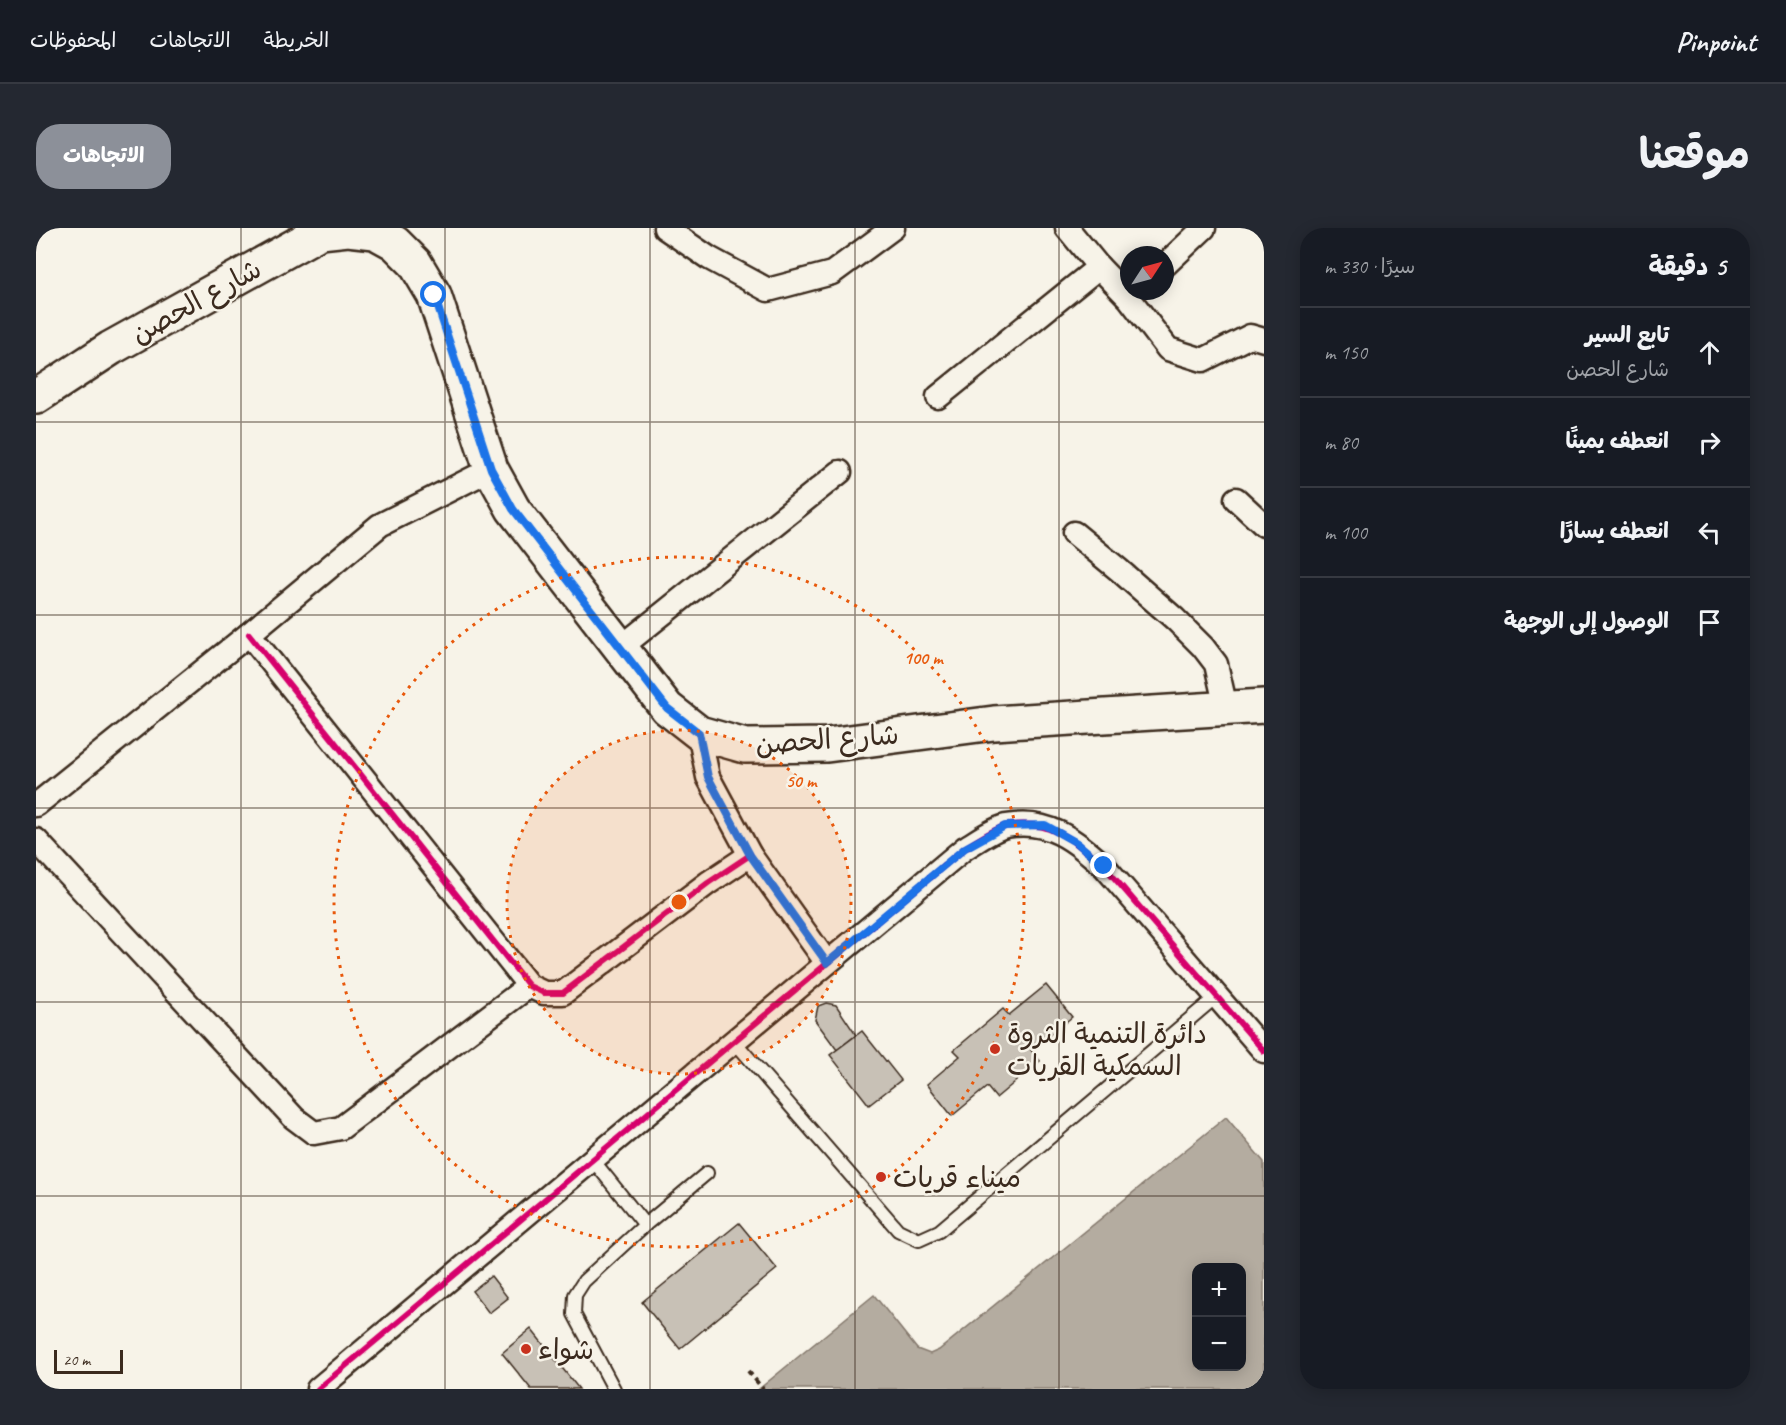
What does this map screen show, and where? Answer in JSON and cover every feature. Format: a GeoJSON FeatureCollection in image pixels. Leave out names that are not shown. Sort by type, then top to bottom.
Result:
{"type":"FeatureCollection","features":[{"type":"Feature","properties":{"kind":"main road","name":"شارع الحصن"},"geometry":{"type":"LineString","coordinates":[[36,397],[111,348],[319,230],[376,230],[415,263],[434,295],[491,469],[513,509],[667,708],[699,733],[745,746],[827,745],[994,723],[1264,706]]}},
{"type":"Feature","properties":{"kind":"street"},"geometry":{"type":"LineString","coordinates":[[665,228],[709,258],[768,290],[832,273],[893,228]]}},
{"type":"Feature","properties":{"kind":"street"},"geometry":{"type":"LineString","coordinates":[[1066,228],[1099,267],[1120,284]]}},
{"type":"Feature","properties":{"kind":"street"},"geometry":{"type":"LineString","coordinates":[[1174,256],[1204,228]]}},
{"type":"Feature","properties":{"kind":"street"},"geometry":{"type":"LineString","coordinates":[[938,397],[1099,267]]}},
{"type":"Feature","properties":{"kind":"street"},"geometry":{"type":"LineString","coordinates":[[1136,300],[1168,349],[1203,360],[1250,336],[1264,340]]}},
{"type":"Feature","properties":{"kind":"street"},"geometry":{"type":"LineString","coordinates":[[36,805],[249,634],[380,525],[491,469]]}},
{"type":"Feature","properties":{"kind":"street"},"geometry":{"type":"LineString","coordinates":[[620,648],[840,472]]}},
{"type":"Feature","properties":{"kind":"street"},"geometry":{"type":"LineString","coordinates":[[1236,499],[1264,525]]}},
{"type":"Feature","properties":{"kind":"street"},"geometry":{"type":"LineString","coordinates":[[1074,533],[1175,619],[1203,647],[1216,664],[1226,708]]}},
{"type":"Feature","properties":{"kind":"street"},"geometry":{"type":"LineString","coordinates":[[249,634],[529,986],[544,993],[563,993],[708,883],[750,855]]}},
{"type":"Feature","properties":{"kind":"street"},"geometry":{"type":"LineString","coordinates":[[699,733],[708,777],[750,855],[827,963]]}},
{"type":"Feature","properties":{"kind":"street"},"geometry":{"type":"LineString","coordinates":[[318,1389],[965,848],[1005,826],[1045,825],[1077,843],[1104,866],[1264,1051]]}},
{"type":"Feature","properties":{"kind":"street"},"geometry":{"type":"LineString","coordinates":[[36,840],[294,1118],[314,1133],[341,1128],[529,986]]}},
{"type":"Feature","properties":{"kind":"lane"},"geometry":{"type":"LineString","coordinates":[[734,1041],[898,1230],[919,1240],[939,1231],[1217,996]]}},
{"type":"Feature","properties":{"kind":"lane"},"geometry":{"type":"LineString","coordinates":[[592,1159],[645,1225]]}},
{"type":"Feature","properties":{"kind":"lane"},"geometry":{"type":"LineString","coordinates":[[614,1389],[574,1314],[574,1295],[584,1281],[645,1225],[707,1173]]}},
{"type":"Feature","properties":{"kind":"path"},"geometry":{"type":"LineString","coordinates":[[748,1371],[763,1389]]}},
{"type":"Feature","properties":{"kind":"shaded area"},"geometry":{"type":"Polygon","coordinates":[[[1226,1117],[1264,1162],[1264,1389],[759,1389],[874,1295],[917,1349],[930,1354],[939,1350],[1226,1117]]]}},
{"type":"Feature","properties":{"kind":"building"},"geometry":{"type":"Polygon","coordinates":[[[1046,985],[1072,1017],[1031,1050],[1040,1061],[996,1098],[987,1087],[952,1116],[927,1084],[960,1056],[954,1050],[1003,1009],[1009,1015],[1046,985]]]}},
{"type":"Feature","properties":{"kind":"building"},"geometry":{"type":"Polygon","coordinates":[[[826,1003],[836,1005],[856,1035],[837,1050],[815,1020],[818,1006],[826,1003]]]}},
{"type":"Feature","properties":{"kind":"building"},"geometry":{"type":"Polygon","coordinates":[[[862,1031],[901,1080],[869,1105],[830,1055],[862,1031]]]}},
{"type":"Feature","properties":{"kind":"building"},"geometry":{"type":"Polygon","coordinates":[[[739,1223],[777,1269],[680,1349],[642,1302],[739,1223]]]}},
{"type":"Feature","properties":{"kind":"building"},"geometry":{"type":"Polygon","coordinates":[[[491,1276],[508,1298],[489,1313],[472,1291],[491,1276]]]}},
{"type":"Feature","properties":{"kind":"building"},"geometry":{"type":"Polygon","coordinates":[[[531,1329],[579,1389],[531,1389],[502,1353],[531,1329]]]}},
{"type":"Feature","properties":{"kind":"cycle path"},"geometry":{"type":"LineString","coordinates":[[249,634],[529,986],[544,993],[563,993],[708,883],[750,855]]}},
{"type":"Feature","properties":{"kind":"cycle path"},"geometry":{"type":"LineString","coordinates":[[318,1389],[965,848],[990,832],[1006,826],[1021,824],[1048,828],[1060,833],[1093,856],[1264,1051]]}},
{"type":"Feature","properties":{"kind":"place","name":"دائرة التنمية الثروة السمكية القريات"},"geometry":{"type":"Point","coordinates":[995,1049]}},
{"type":"Feature","properties":{"kind":"place","name":"ميناء قريات"},"geometry":{"type":"Point","coordinates":[881,1177]}},
{"type":"Feature","properties":{"kind":"place","name":"شواء"},"geometry":{"type":"Point","coordinates":[526,1349]}},
{"type":"Feature","properties":{"kind":"route"},"geometry":{"type":"LineString","coordinates":[[434,295],[491,469],[513,509],[667,708],[699,733],[708,777],[750,855],[827,963],[965,848],[1005,826],[1045,825],[1077,843],[1104,866]]}}]}
